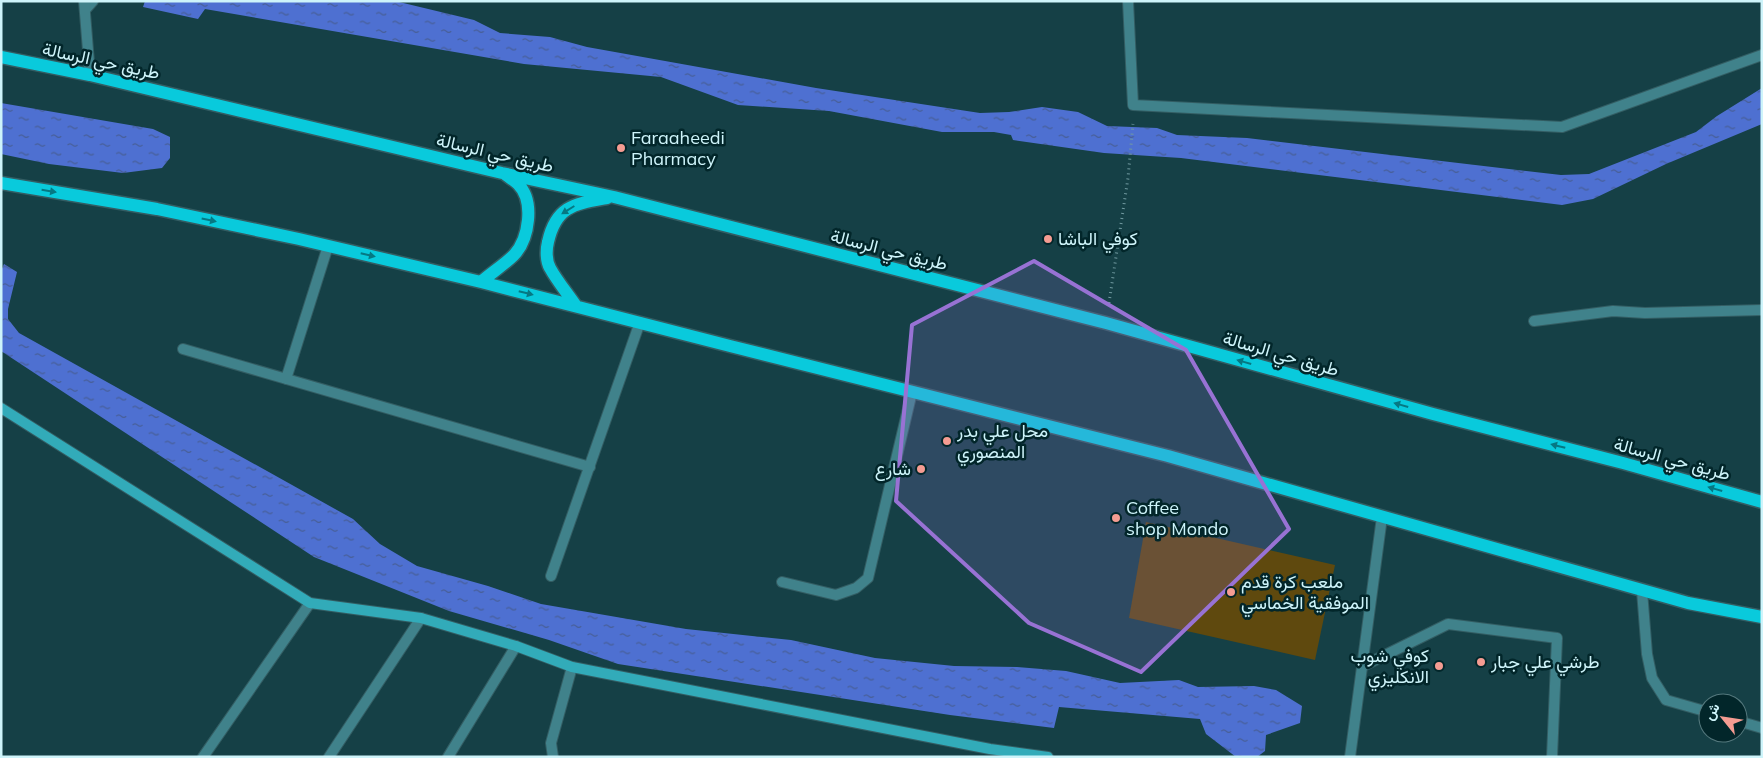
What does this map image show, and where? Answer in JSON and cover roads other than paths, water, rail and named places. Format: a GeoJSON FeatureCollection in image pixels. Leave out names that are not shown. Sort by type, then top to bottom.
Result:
{"type":"FeatureCollection","features":[{"type":"Feature","properties":{"kind":"main road","name":"طريق حي الرسالة"},"geometry":{"type":"LineString","coordinates":[[1,58],[90,75],[502,173],[614,197],[1106,323],[1433,414],[1624,463],[1762,502]]}},
{"type":"Feature","properties":{"kind":"main road"},"geometry":{"type":"LineString","coordinates":[[481,282],[514,255],[524,239],[529,220],[527,202],[519,185],[502,173]]}},
{"type":"Feature","properties":{"kind":"main road"},"geometry":{"type":"LineString","coordinates":[[1,183],[157,208],[481,282],[1168,456],[1688,603],[1762,617]]}},
{"type":"Feature","properties":{"kind":"main road"},"geometry":{"type":"LineString","coordinates":[[576,306],[549,266],[547,249],[551,227],[562,212],[580,203],[614,197]]}},
{"type":"Feature","properties":{"kind":"street"},"geometry":{"type":"LineString","coordinates":[[90,75],[85,6],[94,1]]}},
{"type":"Feature","properties":{"kind":"street"},"geometry":{"type":"LineString","coordinates":[[1128,1],[1133,105],[1562,127],[1762,55]]}},
{"type":"Feature","properties":{"kind":"street"},"geometry":{"type":"LineString","coordinates":[[286,379],[328,246]]}},
{"type":"Feature","properties":{"kind":"street"},"geometry":{"type":"LineString","coordinates":[[1534,321],[1613,312],[1762,310]]}},
{"type":"Feature","properties":{"kind":"street"},"geometry":{"type":"LineString","coordinates":[[552,576],[640,322]]}},
{"type":"Feature","properties":{"kind":"street"},"geometry":{"type":"LineString","coordinates":[[183,349],[590,467]]}},
{"type":"Feature","properties":{"kind":"street"},"geometry":{"type":"LineString","coordinates":[[782,582],[836,595],[856,588],[868,578],[912,392]]}},
{"type":"Feature","properties":{"kind":"street"},"geometry":{"type":"LineString","coordinates":[[1,408],[310,603],[421,618],[516,646],[572,667],[987,753],[1048,757]]}},
{"type":"Feature","properties":{"kind":"street"},"geometry":{"type":"LineString","coordinates":[[1350,757],[1382,517]]}},
{"type":"Feature","properties":{"kind":"street"},"geometry":{"type":"LineString","coordinates":[[1642,590],[1647,654],[1652,678],[1666,700],[1698,709]]}},
{"type":"Feature","properties":{"kind":"street"},"geometry":{"type":"LineString","coordinates":[[203,757],[310,603]]}},
{"type":"Feature","properties":{"kind":"street"},"geometry":{"type":"LineString","coordinates":[[329,757],[421,618]]}},
{"type":"Feature","properties":{"kind":"street"},"geometry":{"type":"LineString","coordinates":[[1363,666],[1448,624],[1557,638],[1552,757]]}},
{"type":"Feature","properties":{"kind":"street"},"geometry":{"type":"LineString","coordinates":[[448,757],[516,646]]}},
{"type":"Feature","properties":{"kind":"street"},"geometry":{"type":"LineString","coordinates":[[552,757],[551,743],[572,667]]}},
{"type":"Feature","properties":{"kind":"street"},"geometry":{"type":"LineString","coordinates":[[1748,724],[1762,728]]}},
{"type":"Feature","properties":{"kind":"water"},"geometry":{"type":"Polygon","coordinates":[[[145,1],[395,1],[474,20],[500,33],[550,37],[587,47],[816,88],[980,113],[1009,112],[1042,107],[1078,112],[1107,126],[1157,128],[1177,135],[1247,138],[1561,175],[1589,174],[1696,132],[1717,116],[1762,88],[1762,124],[1666,164],[1593,199],[1562,205],[1181,158],[1104,153],[1013,140],[1011,135],[994,132],[942,132],[829,111],[738,105],[661,77],[524,64],[205,9],[198,19],[143,7],[145,1]]]}},
{"type":"Feature","properties":{"kind":"water"},"geometry":{"type":"Polygon","coordinates":[[[1,103],[153,129],[170,137],[170,158],[162,168],[123,173],[49,164],[1,154],[1,103]]]}},
{"type":"Feature","properties":{"kind":"water"},"geometry":{"type":"Polygon","coordinates":[[[4,264],[17,272],[8,309],[8,319],[19,333],[353,519],[380,544],[417,566],[488,586],[541,604],[686,629],[791,640],[875,658],[954,666],[1017,667],[1066,671],[1120,683],[1179,680],[1198,687],[1254,686],[1276,690],[1302,706],[1300,723],[1266,735],[1265,751],[1257,757],[1236,757],[1206,734],[1200,719],[1059,707],[1054,728],[950,715],[618,664],[549,640],[449,611],[314,557],[1,351],[1,271],[4,264]]]}},
{"type":"Feature","properties":{"kind":"place","name":"Faraaheedi Pharmacy"},"geometry":{"type":"Point","coordinates":[621,148]}},
{"type":"Feature","properties":{"kind":"place","name":"كوفي الباشا"},"geometry":{"type":"Point","coordinates":[1048,239]}},
{"type":"Feature","properties":{"kind":"place","name":"محل علي بدر المنصوري"},"geometry":{"type":"Point","coordinates":[947,441]}},
{"type":"Feature","properties":{"kind":"place","name":"شارع"},"geometry":{"type":"Point","coordinates":[921,469]}},
{"type":"Feature","properties":{"kind":"place","name":"Coffee shop Mondo"},"geometry":{"type":"Point","coordinates":[1116,518]}},
{"type":"Feature","properties":{"kind":"place","name":"ملعب كرة قدم الموفقية الخماسي"},"geometry":{"type":"Point","coordinates":[1231,592]}},
{"type":"Feature","properties":{"kind":"place","name":"طرشي علي جبار"},"geometry":{"type":"Point","coordinates":[1481,662]}},
{"type":"Feature","properties":{"kind":"place","name":"كوفي شوب الانكليزي"},"geometry":{"type":"Point","coordinates":[1439,666]}}]}
